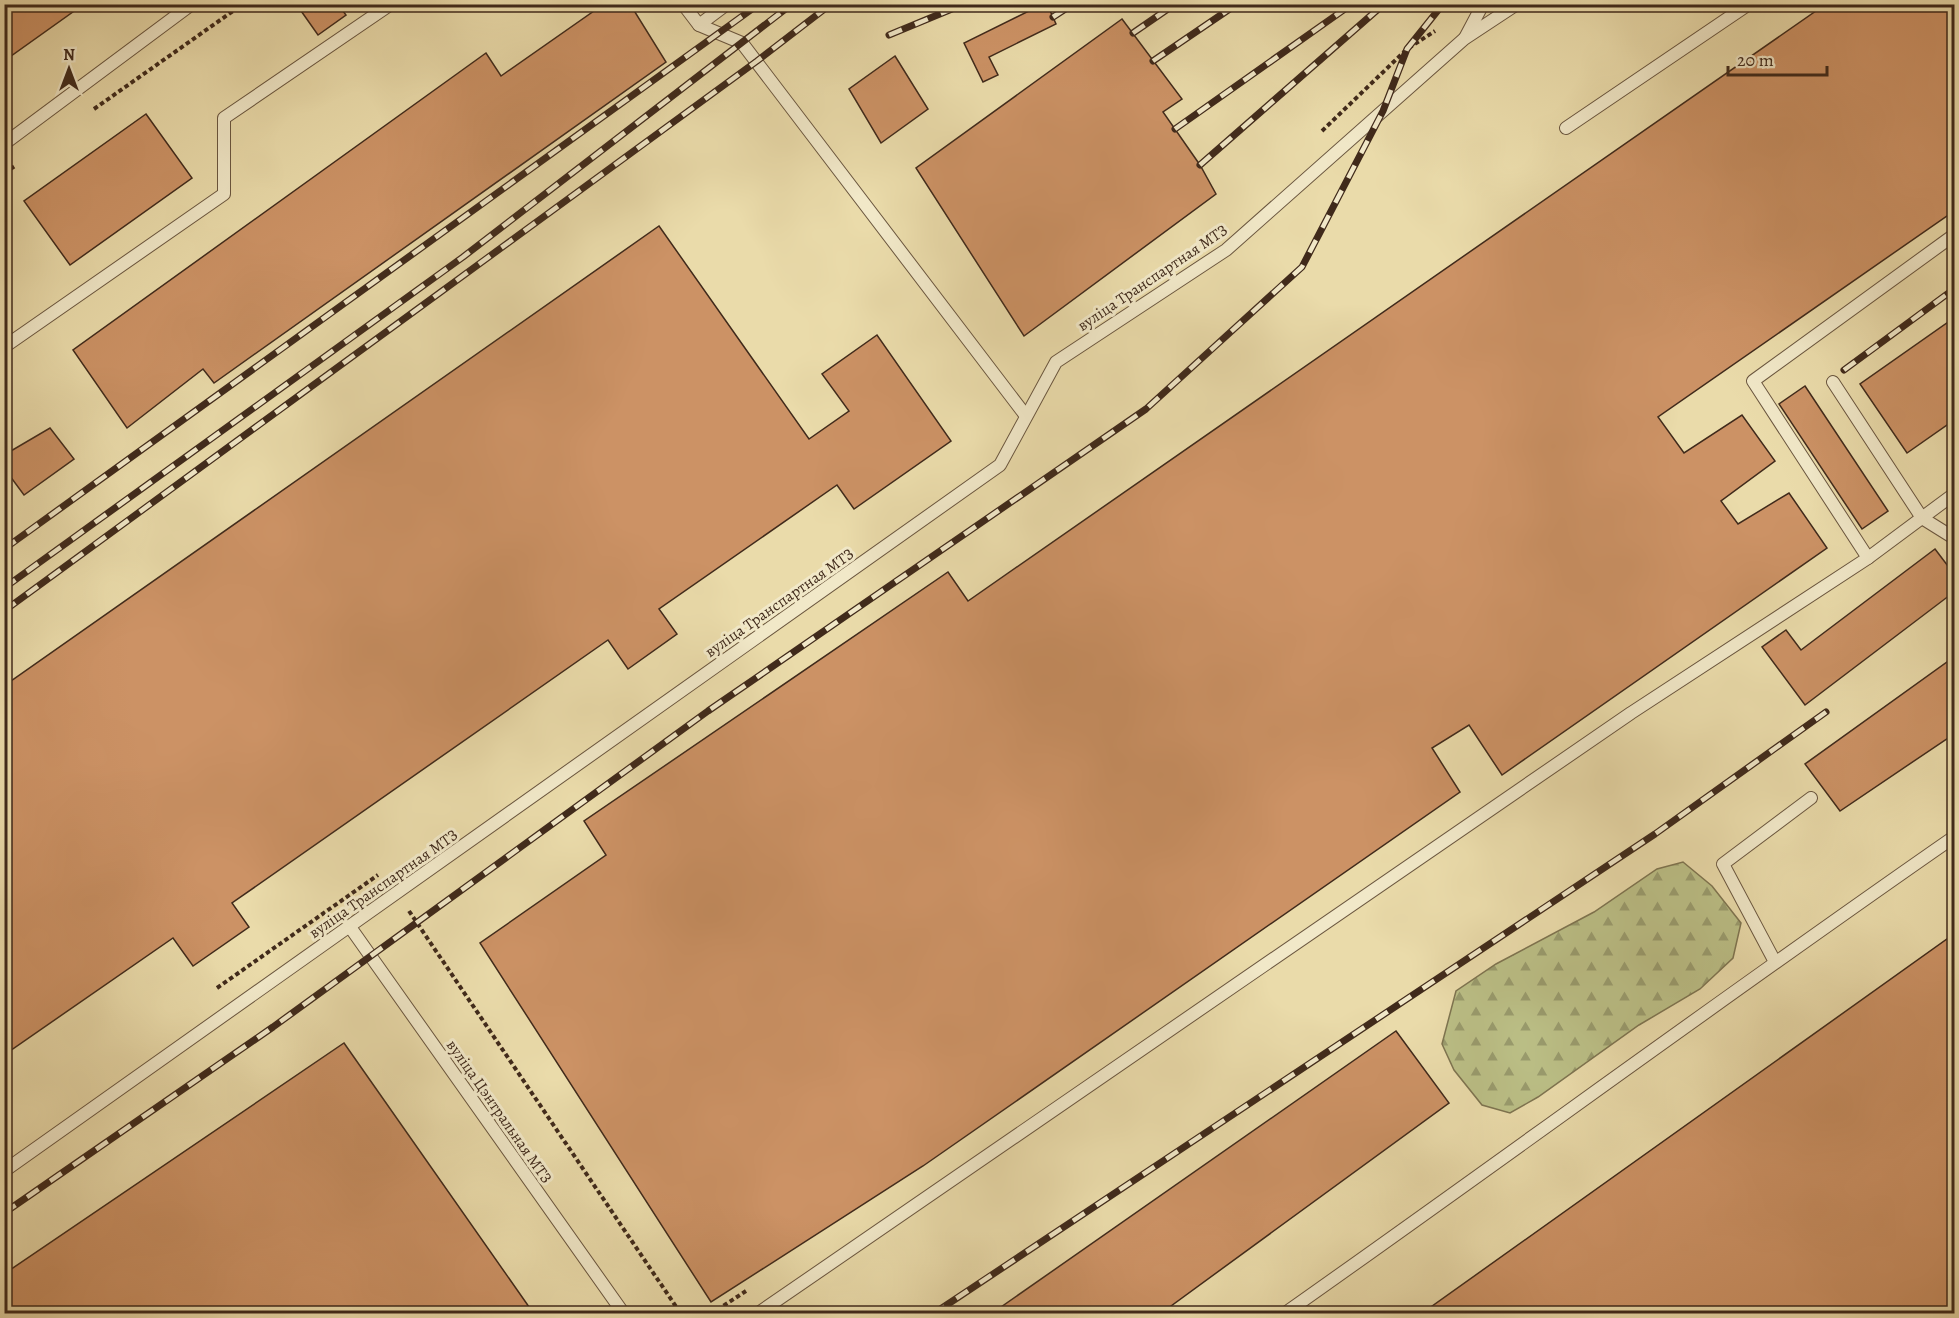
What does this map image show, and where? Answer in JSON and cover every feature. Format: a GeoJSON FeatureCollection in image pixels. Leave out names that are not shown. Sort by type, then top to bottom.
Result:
{"type":"FeatureCollection","features":[{"type":"Feature","properties":{"kind":"lane"},"geometry":{"type":"LineString","coordinates":[[4,144],[192,4]]}},
{"type":"Feature","properties":{"kind":"lane"},"geometry":{"type":"LineString","coordinates":[[4,347],[224,194],[224,118],[391,4]]}},
{"type":"Feature","properties":{"kind":"lane"},"geometry":{"type":"LineString","coordinates":[[682,4],[699,25],[742,43],[1026,416]]}},
{"type":"Feature","properties":{"kind":"lane"},"geometry":{"type":"LineString","coordinates":[[699,25],[727,4]]}},
{"type":"Feature","properties":{"kind":"lane"},"geometry":{"type":"LineString","coordinates":[[1464,39],[1483,4]]}},
{"type":"Feature","properties":{"kind":"lane","name":"вуліца Транспартная МТЗ"},"geometry":{"type":"LineString","coordinates":[[4,1171],[1000,465],[1056,362],[1226,250],[1464,39],[1517,4]]}},
{"type":"Feature","properties":{"kind":"lane"},"geometry":{"type":"LineString","coordinates":[[1566,128],[1749,4]]}},
{"type":"Feature","properties":{"kind":"lane"},"geometry":{"type":"LineString","coordinates":[[1868,558],[1754,381],[1954,235]]}},
{"type":"Feature","properties":{"kind":"lane"},"geometry":{"type":"LineString","coordinates":[[1833,382],[1922,518],[1954,538]]}},
{"type":"Feature","properties":{"kind":"lane"},"geometry":{"type":"LineString","coordinates":[[757,1314],[1631,713],[1868,558],[1954,494]]}},
{"type":"Feature","properties":{"kind":"lane"},"geometry":{"type":"LineString","coordinates":[[1774,962],[1723,864],[1810,798]]}},
{"type":"Feature","properties":{"kind":"lane"},"geometry":{"type":"LineString","coordinates":[[1284,1314],[1453,1195],[1774,962],[1954,837]]}},
{"type":"Feature","properties":{"kind":"lane","name":"вуліца Цэнтральная МТЗ"},"geometry":{"type":"LineString","coordinates":[[350,927],[624,1314]]}},
{"type":"Feature","properties":{"kind":"path"},"geometry":{"type":"LineString","coordinates":[[92,110],[243,4]]}},
{"type":"Feature","properties":{"kind":"path"},"geometry":{"type":"LineString","coordinates":[[1314,138],[1407,49],[1442,27]]}},
{"type":"Feature","properties":{"kind":"path"},"geometry":{"type":"LineString","coordinates":[[4,173],[24,159]]}},
{"type":"Feature","properties":{"kind":"path"},"geometry":{"type":"LineString","coordinates":[[407,908],[681,1314]]}},
{"type":"Feature","properties":{"kind":"green space"},"geometry":{"type":"Polygon","coordinates":[[[1683,862],[1712,886],[1741,923],[1733,958],[1700,989],[1639,1025],[1538,1097],[1510,1113],[1482,1105],[1454,1070],[1442,1044],[1456,991],[1496,964],[1594,912],[1657,869],[1683,862]]]}},
{"type":"Feature","properties":{"kind":"building"},"geometry":{"type":"Polygon","coordinates":[[[6,4],[84,4],[4,61],[4,6],[6,4]]]}},
{"type":"Feature","properties":{"kind":"building"},"geometry":{"type":"Polygon","coordinates":[[[303,4],[343,4],[340,7],[346,15],[318,35],[299,8],[303,4]]]}},
{"type":"Feature","properties":{"kind":"building"},"geometry":{"type":"Polygon","coordinates":[[[604,4],[630,4],[666,62],[214,383],[203,369],[127,428],[73,350],[486,53],[501,76],[604,4]]]}},
{"type":"Feature","properties":{"kind":"building"},"geometry":{"type":"Polygon","coordinates":[[[1047,4],[1056,24],[989,57],[998,75],[983,82],[964,43],[1047,4]]]}},
{"type":"Feature","properties":{"kind":"building"},"geometry":{"type":"Polygon","coordinates":[[[1826,4],[1954,4],[1954,211],[1658,417],[1684,453],[1742,415],[1775,461],[1721,501],[1738,524],[1789,493],[1827,548],[1502,775],[1469,725],[1432,748],[1460,792],[923,1166],[711,1302],[480,943],[606,855],[584,821],[948,572],[968,601],[1826,4]]]}},
{"type":"Feature","properties":{"kind":"building"},"geometry":{"type":"Polygon","coordinates":[[[1122,19],[1182,99],[1163,112],[1200,165],[1216,194],[1024,336],[916,168],[1122,19]]]}},
{"type":"Feature","properties":{"kind":"building"},"geometry":{"type":"Polygon","coordinates":[[[895,56],[928,109],[881,143],[849,89],[895,56]]]}},
{"type":"Feature","properties":{"kind":"building"},"geometry":{"type":"Polygon","coordinates":[[[146,114],[192,178],[70,265],[24,201],[146,114]]]}},
{"type":"Feature","properties":{"kind":"building"},"geometry":{"type":"Polygon","coordinates":[[[659,226],[809,439],[849,411],[822,374],[877,335],[951,441],[854,509],[837,485],[659,609],[677,634],[628,669],[608,640],[232,903],[249,927],[193,966],[173,938],[4,1055],[4,686],[659,226]]]}},
{"type":"Feature","properties":{"kind":"building"},"geometry":{"type":"Polygon","coordinates":[[[1954,318],[1954,420],[1907,453],[1860,384],[1954,318]]]}},
{"type":"Feature","properties":{"kind":"building"},"geometry":{"type":"Polygon","coordinates":[[[1805,386],[1888,511],[1862,529],[1779,404],[1805,386]]]}},
{"type":"Feature","properties":{"kind":"building"},"geometry":{"type":"Polygon","coordinates":[[[50,428],[74,459],[24,495],[4,468],[4,455],[50,428]]]}},
{"type":"Feature","properties":{"kind":"building"},"geometry":{"type":"Polygon","coordinates":[[[1935,549],[1954,574],[1954,592],[1805,705],[1762,647],[1786,630],[1801,650],[1935,549]]]}},
{"type":"Feature","properties":{"kind":"building"},"geometry":{"type":"Polygon","coordinates":[[[1954,657],[1954,734],[1840,811],[1805,764],[1954,657]]]}},
{"type":"Feature","properties":{"kind":"building"},"geometry":{"type":"Polygon","coordinates":[[[1954,934],[1954,1314],[1421,1314],[1954,934]]]}},
{"type":"Feature","properties":{"kind":"building"},"geometry":{"type":"Polygon","coordinates":[[[1396,1031],[1449,1103],[1160,1314],[991,1314],[1396,1031]]]}},
{"type":"Feature","properties":{"kind":"building"},"geometry":{"type":"Polygon","coordinates":[[[344,1043],[534,1314],[4,1314],[4,1274],[344,1043]]]}},
{"type":"Feature","properties":{"kind":"railway"},"geometry":{"type":"LineString","coordinates":[[4,549],[759,4]]}},
{"type":"Feature","properties":{"kind":"railway"},"geometry":{"type":"LineString","coordinates":[[4,588],[463,257],[792,4]]}},
{"type":"Feature","properties":{"kind":"railway"},"geometry":{"type":"LineString","coordinates":[[4,611],[757,61],[831,4]]}},
{"type":"Feature","properties":{"kind":"railway"},"geometry":{"type":"LineString","coordinates":[[889,35],[964,4]]}},
{"type":"Feature","properties":{"kind":"railway"},"geometry":{"type":"LineString","coordinates":[[1053,17],[1073,4]]}},
{"type":"Feature","properties":{"kind":"railway"},"geometry":{"type":"LineString","coordinates":[[1133,33],[1175,4]]}},
{"type":"Feature","properties":{"kind":"railway"},"geometry":{"type":"LineString","coordinates":[[1153,61],[1237,4]]}},
{"type":"Feature","properties":{"kind":"railway"},"geometry":{"type":"LineString","coordinates":[[1175,129],[1352,4]]}},
{"type":"Feature","properties":{"kind":"railway"},"geometry":{"type":"LineString","coordinates":[[1200,165],[1384,4]]}},
{"type":"Feature","properties":{"kind":"railway"},"geometry":{"type":"LineString","coordinates":[[4,1213],[273,1027],[708,711],[1146,409],[1302,267],[1383,111],[1407,49],[1443,4]]}},
{"type":"Feature","properties":{"kind":"railway"},"geometry":{"type":"LineString","coordinates":[[1844,370],[1954,289]]}},
{"type":"Feature","properties":{"kind":"railway"},"geometry":{"type":"LineString","coordinates":[[933,1314],[1655,834],[1826,712]]}}]}
